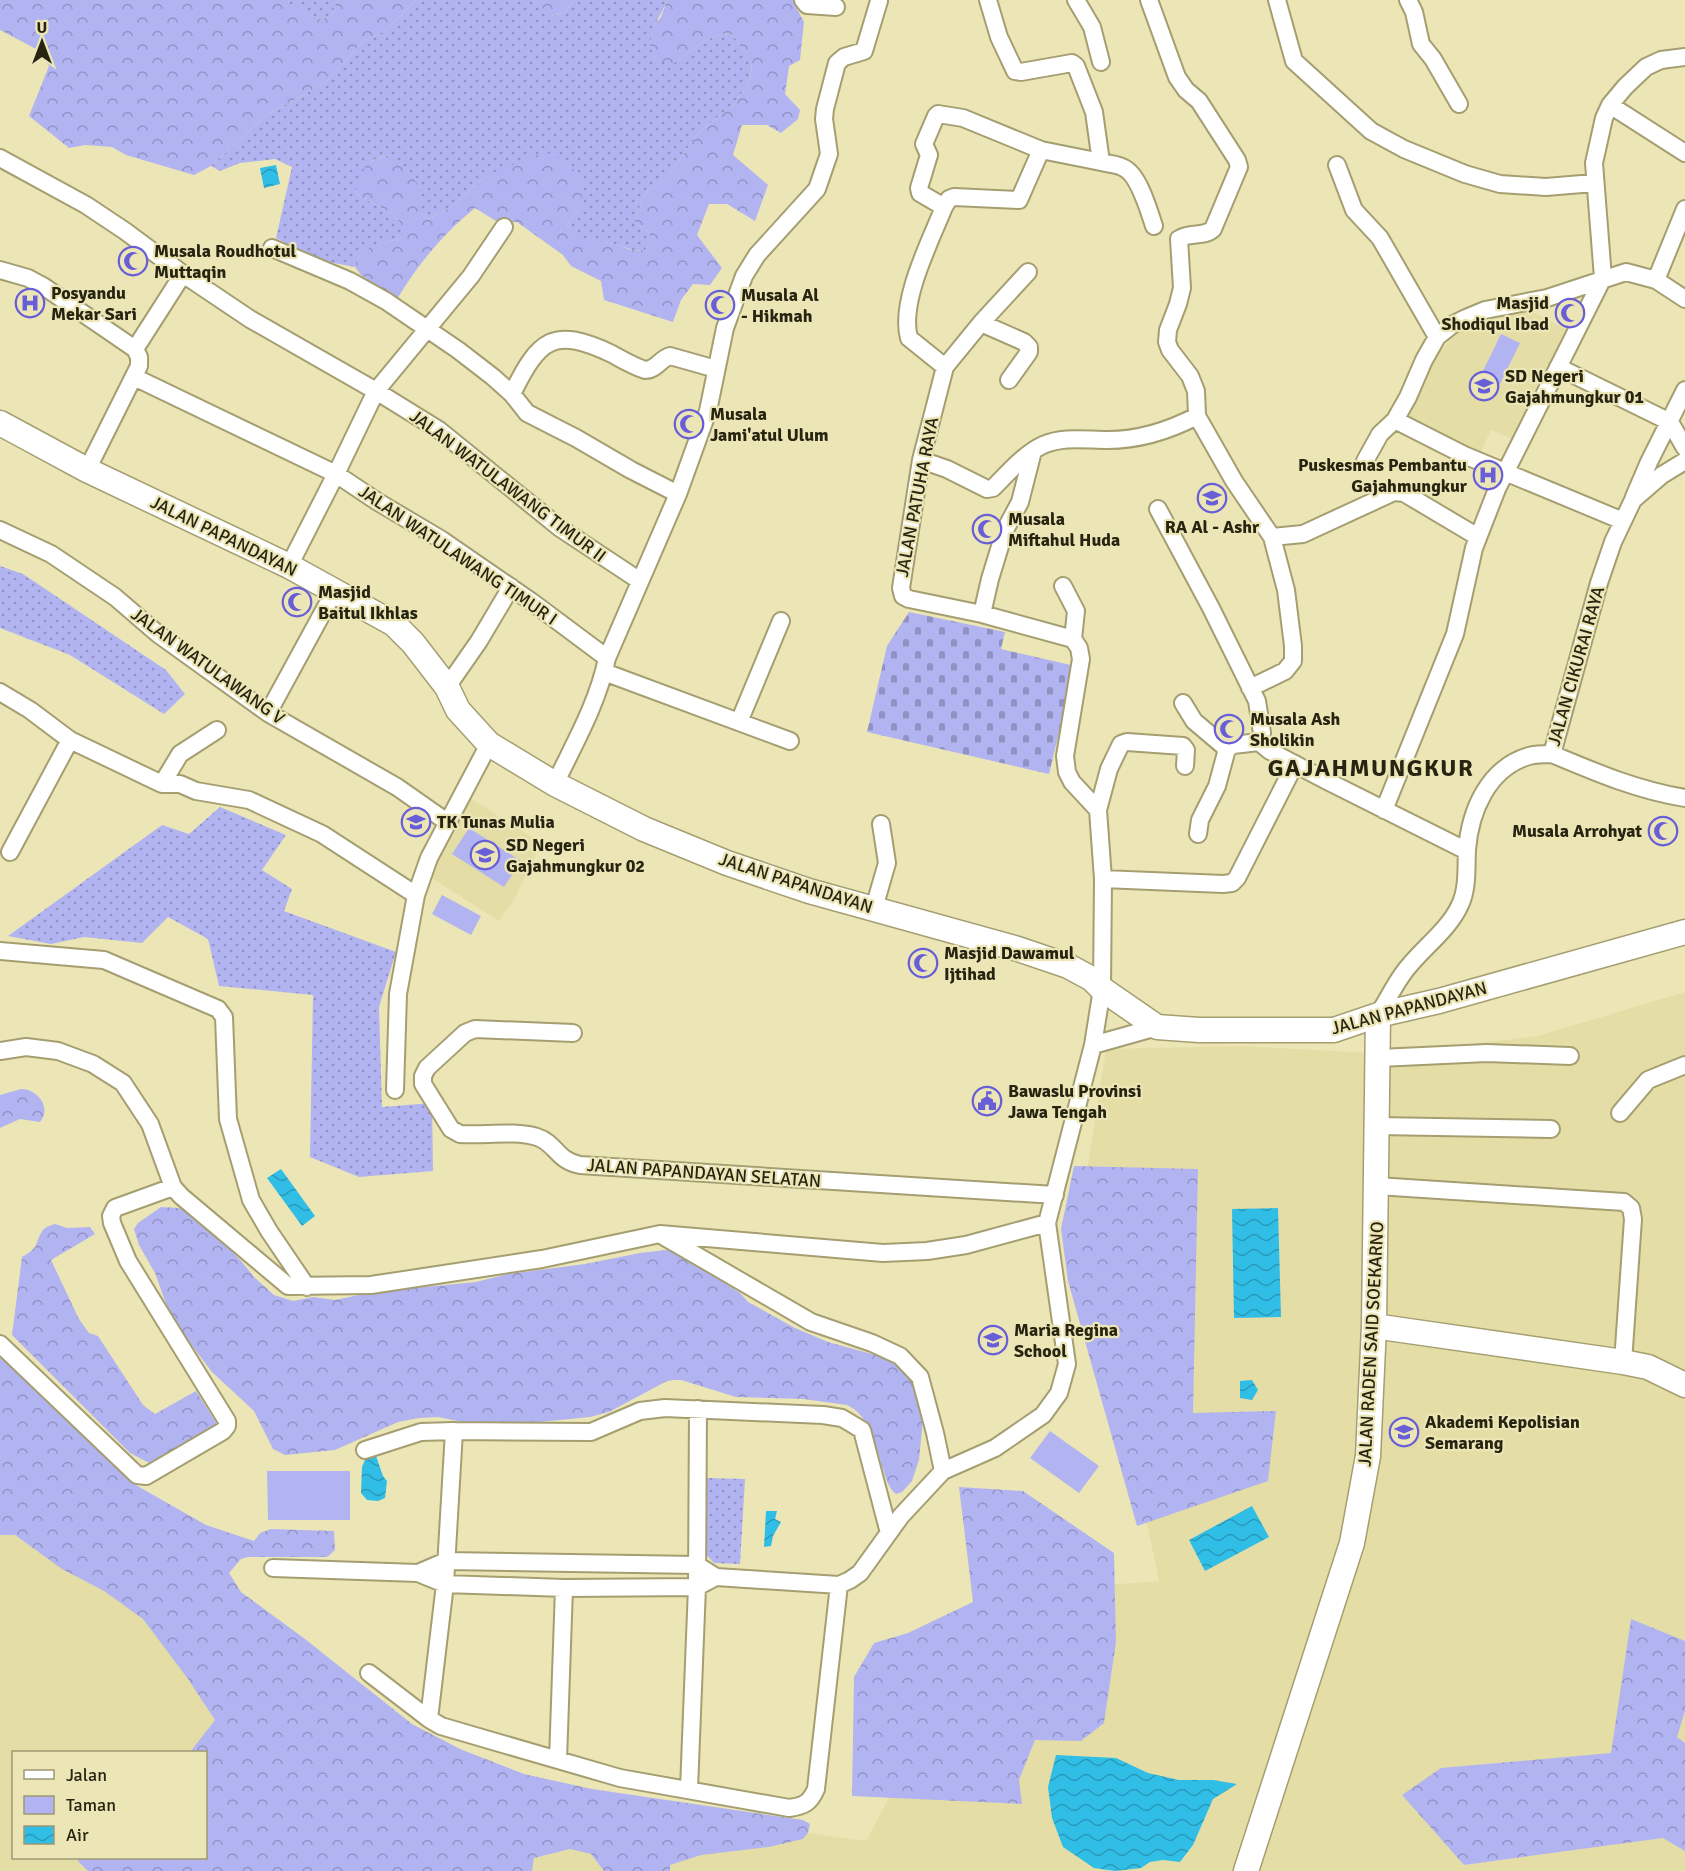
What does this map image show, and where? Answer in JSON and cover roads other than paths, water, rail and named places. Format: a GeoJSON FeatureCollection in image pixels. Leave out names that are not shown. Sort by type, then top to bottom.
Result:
{"type":"FeatureCollection","features":[{"type":"Feature","properties":{"kind":"main road","name":"JALAN PAPANDAYAN"},"geometry":{"type":"LineString","coordinates":[[0,423],[87,470],[289,566],[394,624],[413,643],[447,687],[458,710],[489,744],[555,784],[644,829],[727,863],[809,891],[1068,966],[1092,979],[1102,989],[1157,1027],[1222,1030],[1334,1030],[1685,932]]}},
{"type":"Feature","properties":{"kind":"main road","name":"JALAN RADEN SAID SOEKARNO"},"geometry":{"type":"LineString","coordinates":[[1246,1871],[1352,1543],[1368,1456],[1374,1326],[1378,1016]]}},
{"type":"Feature","properties":{"kind":"main road"},"geometry":{"type":"LineString","coordinates":[[1374,1326],[1623,1362],[1648,1367],[1685,1385]]}},
{"type":"Feature","properties":{"kind":"street"},"geometry":{"type":"LineString","coordinates":[[803,0],[807,5],[836,7]]}},
{"type":"Feature","properties":{"kind":"street"},"geometry":{"type":"LineString","coordinates":[[988,0],[999,37],[1015,71],[1021,72],[1072,63],[1076,66],[1094,112],[1101,162]]}},
{"type":"Feature","properties":{"kind":"street"},"geometry":{"type":"LineString","coordinates":[[1076,0],[1092,27],[1101,62]]}},
{"type":"Feature","properties":{"kind":"street"},"geometry":{"type":"LineString","coordinates":[[1149,0],[1177,77],[1186,90],[1199,101],[1239,166],[1214,229],[1204,235],[1191,234],[1179,239],[1182,288],[1168,330],[1167,342],[1170,350],[1190,376],[1196,391],[1197,416],[1234,481],[1272,537],[1286,590],[1293,661],[1285,671],[1250,688]]}},
{"type":"Feature","properties":{"kind":"street"},"geometry":{"type":"LineString","coordinates":[[1277,0],[1294,61],[1371,131],[1414,153],[1465,174],[1500,184],[1546,187],[1594,183]]}},
{"type":"Feature","properties":{"kind":"street"},"geometry":{"type":"LineString","coordinates":[[1408,0],[1414,12],[1421,44],[1434,59],[1459,104]]}},
{"type":"Feature","properties":{"kind":"street"},"geometry":{"type":"LineString","coordinates":[[555,784],[587,719],[606,665],[678,494],[708,411],[725,328],[749,265],[817,189],[829,154],[824,119],[837,63],[843,57],[864,51],[879,1]]}},
{"type":"Feature","properties":{"kind":"street"},"geometry":{"type":"LineString","coordinates":[[1384,810],[1455,634],[1478,537],[1497,489],[1603,278],[1594,183],[1597,144],[1604,118],[1610,105],[1646,67],[1661,60],[1685,57]]}},
{"type":"Feature","properties":{"kind":"street"},"geometry":{"type":"LineString","coordinates":[[1610,105],[1685,153]]}},
{"type":"Feature","properties":{"kind":"street"},"geometry":{"type":"LineString","coordinates":[[944,207],[920,194],[919,188],[929,155],[924,144],[938,114],[963,118],[1041,150],[1124,168],[1131,173],[1140,190],[1154,226]]}},
{"type":"Feature","properties":{"kind":"street"},"geometry":{"type":"LineString","coordinates":[[1028,272],[981,323],[945,367],[909,338],[906,319],[913,287],[949,199],[954,197],[1019,200],[1041,150]]}},
{"type":"Feature","properties":{"kind":"street","name":"JALAN WATULAWANG TIMUR II"},"geometry":{"type":"LineString","coordinates":[[0,158],[105,217],[250,319],[439,430],[560,528],[640,581]]}},
{"type":"Feature","properties":{"kind":"street"},"geometry":{"type":"LineString","coordinates":[[1337,165],[1354,210],[1380,238],[1437,337]]}},
{"type":"Feature","properties":{"kind":"street"},"geometry":{"type":"LineString","coordinates":[[1656,280],[1685,209]]}},
{"type":"Feature","properties":{"kind":"street"},"geometry":{"type":"LineString","coordinates":[[289,566],[376,391],[471,276],[504,227]]}},
{"type":"Feature","properties":{"kind":"street"},"geometry":{"type":"LineString","coordinates":[[272,249],[350,281],[386,301],[459,350],[512,394],[527,413],[678,494]]}},
{"type":"Feature","properties":{"kind":"street"},"geometry":{"type":"LineString","coordinates":[[0,270],[28,278],[43,286],[135,349],[139,366],[87,470]]}},
{"type":"Feature","properties":{"kind":"street"},"geometry":{"type":"LineString","coordinates":[[1365,461],[1380,434],[1395,420],[1437,337],[1452,325],[1485,310],[1547,298],[1626,272],[1656,280],[1685,299]]}},
{"type":"Feature","properties":{"kind":"street"},"geometry":{"type":"LineString","coordinates":[[135,349],[183,274]]}},
{"type":"Feature","properties":{"kind":"street"},"geometry":{"type":"LineString","coordinates":[[981,323],[1024,342],[1029,347],[1029,352],[1009,380]]}},
{"type":"Feature","properties":{"kind":"street"},"geometry":{"type":"LineString","coordinates":[[512,394],[522,374],[542,348],[560,339],[567,339],[604,351],[645,370],[651,370],[664,358],[670,356],[716,369]]}},
{"type":"Feature","properties":{"kind":"street","name":"JALAN PATUHA RAYA"},"geometry":{"type":"LineString","coordinates":[[945,367],[921,460],[901,588],[903,596],[1073,639]]}},
{"type":"Feature","properties":{"kind":"street"},"geometry":{"type":"LineString","coordinates":[[1558,367],[1670,422],[1685,448]]}},
{"type":"Feature","properties":{"kind":"street","name":"JALAN WATULAWANG TIMUR I"},"geometry":{"type":"LineString","coordinates":[[134,377],[336,474],[442,540],[511,587],[606,665],[739,722],[790,741]]}},
{"type":"Feature","properties":{"kind":"street","name":"JALAN CIKURAI RAYA"},"geometry":{"type":"LineString","coordinates":[[1378,1016],[1402,975],[1451,922],[1462,902],[1467,875],[1470,824],[1478,801],[1504,768],[1529,756],[1552,753],[1599,583],[1613,542],[1685,390]]}},
{"type":"Feature","properties":{"kind":"street"},"geometry":{"type":"LineString","coordinates":[[921,460],[947,469],[987,489],[993,488],[1033,451],[1056,441],[1110,440],[1142,436],[1175,427],[1197,416]]}},
{"type":"Feature","properties":{"kind":"street"},"geometry":{"type":"LineString","coordinates":[[1395,420],[1464,455],[1623,522]]}},
{"type":"Feature","properties":{"kind":"street"},"geometry":{"type":"LineString","coordinates":[[982,615],[996,558],[1005,530],[1020,502],[1033,451]]}},
{"type":"Feature","properties":{"kind":"street","name":"JALAN CIKURAI RAYA"},"geometry":{"type":"LineString","coordinates":[[1633,500],[1662,475],[1685,461]]}},
{"type":"Feature","properties":{"kind":"street"},"geometry":{"type":"LineString","coordinates":[[1272,537],[1303,534],[1394,492],[1404,493],[1478,537]]}},
{"type":"Feature","properties":{"kind":"street"},"geometry":{"type":"LineString","coordinates":[[1158,509],[1207,598],[1257,701],[1262,733],[1259,742]]}},
{"type":"Feature","properties":{"kind":"street","name":"JALAN WATULAWANG V"},"geometry":{"type":"LineString","coordinates":[[0,530],[51,554],[115,597],[158,634],[268,713],[397,787],[447,822]]}},
{"type":"Feature","properties":{"kind":"street"},"geometry":{"type":"LineString","coordinates":[[1062,586],[1076,612],[1073,639],[1079,648],[1081,659],[1065,756],[1067,772],[1072,782],[1098,810]]}},
{"type":"Feature","properties":{"kind":"street"},"geometry":{"type":"LineString","coordinates":[[447,687],[479,641],[511,587]]}},
{"type":"Feature","properties":{"kind":"street"},"geometry":{"type":"LineString","coordinates":[[268,713],[334,592]]}},
{"type":"Feature","properties":{"kind":"street"},"geometry":{"type":"LineString","coordinates":[[739,722],[782,621]]}},
{"type":"Feature","properties":{"kind":"street"},"geometry":{"type":"LineString","coordinates":[[0,692],[30,710],[70,740],[162,784],[180,784],[196,791],[249,800],[322,834],[416,895]]}},
{"type":"Feature","properties":{"kind":"street"},"geometry":{"type":"LineString","coordinates":[[1183,704],[1194,721],[1227,750]]}},
{"type":"Feature","properties":{"kind":"street"},"geometry":{"type":"LineString","coordinates":[[162,784],[180,754],[217,730]]}},
{"type":"Feature","properties":{"kind":"street"},"geometry":{"type":"LineString","coordinates":[[10,852],[70,740]]}},
{"type":"Feature","properties":{"kind":"street"},"geometry":{"type":"LineString","coordinates":[[418,1572],[446,1561],[697,1565],[716,1577],[839,1585],[860,1572],[901,1516],[943,1471],[995,1448],[1043,1415],[1059,1392],[1067,1364],[1047,1223],[1093,1045],[1102,989],[1103,879],[1098,810],[1109,769],[1121,744],[1126,742],[1183,746],[1186,750],[1185,766]]}},
{"type":"Feature","properties":{"kind":"street"},"geometry":{"type":"LineString","coordinates":[[1198,834],[1200,820],[1217,786],[1227,750],[1233,745],[1259,742],[1270,751],[1467,851]]}},
{"type":"Feature","properties":{"kind":"street"},"geometry":{"type":"LineString","coordinates":[[395,1090],[398,994],[416,895],[429,858],[489,744]]}},
{"type":"Feature","properties":{"kind":"street"},"geometry":{"type":"LineString","coordinates":[[1552,753],[1601,775],[1652,793],[1685,798]]}},
{"type":"Feature","properties":{"kind":"street"},"geometry":{"type":"LineString","coordinates":[[1103,879],[1232,883],[1237,878],[1295,764]]}},
{"type":"Feature","properties":{"kind":"street"},"geometry":{"type":"LineString","coordinates":[[874,908],[887,863],[881,824]]}},
{"type":"Feature","properties":{"kind":"street"},"geometry":{"type":"LineString","coordinates":[[0,951],[104,960],[218,1009],[224,1017],[228,1119],[251,1200],[307,1287]]}},
{"type":"Feature","properties":{"kind":"street"},"geometry":{"type":"LineString","coordinates":[[1093,1045],[1157,1027]]}},
{"type":"Feature","properties":{"kind":"street","name":"JALAN PAPANDAYAN SELATAN"},"geometry":{"type":"LineString","coordinates":[[573,1033],[489,1028],[469,1030],[427,1068],[423,1076],[423,1084],[452,1129],[460,1134],[523,1135],[538,1138],[549,1144],[568,1163],[1055,1195]]}},
{"type":"Feature","properties":{"kind":"street"},"geometry":{"type":"LineString","coordinates":[[0,1051],[27,1047],[58,1051],[93,1064],[123,1083],[150,1124],[173,1187],[288,1286],[371,1285],[542,1259],[660,1234],[883,1253],[927,1251],[966,1245],[1047,1223]]}},
{"type":"Feature","properties":{"kind":"street"},"geometry":{"type":"LineString","coordinates":[[1379,1058],[1488,1053],[1570,1056]]}},
{"type":"Feature","properties":{"kind":"street"},"geometry":{"type":"LineString","coordinates":[[1620,1113],[1648,1080],[1685,1065]]}},
{"type":"Feature","properties":{"kind":"street"},"geometry":{"type":"LineString","coordinates":[[1377,1126],[1551,1129]]}},
{"type":"Feature","properties":{"kind":"street"},"geometry":{"type":"LineString","coordinates":[[1377,1186],[1624,1202],[1631,1208],[1633,1219],[1623,1362]]}},
{"type":"Feature","properties":{"kind":"street"},"geometry":{"type":"LineString","coordinates":[[0,1344],[137,1475],[146,1476],[223,1431],[227,1426],[227,1421],[128,1261],[112,1223],[111,1216],[115,1208],[173,1187]]}},
{"type":"Feature","properties":{"kind":"street"},"geometry":{"type":"LineString","coordinates":[[660,1234],[811,1322],[872,1343],[900,1356],[920,1377],[943,1471]]}},
{"type":"Feature","properties":{"kind":"street"},"geometry":{"type":"LineString","coordinates":[[364,1450],[421,1432],[591,1432],[640,1411],[665,1408],[823,1415],[842,1418],[862,1431],[889,1533]]}},
{"type":"Feature","properties":{"kind":"street"},"geometry":{"type":"LineString","coordinates":[[689,1790],[697,1587],[698,1409]]}},
{"type":"Feature","properties":{"kind":"street"},"geometry":{"type":"LineString","coordinates":[[429,1719],[445,1584],[454,1431]]}},
{"type":"Feature","properties":{"kind":"street"},"geometry":{"type":"LineString","coordinates":[[564,1563],[556,1568],[553,1577],[555,1582],[564,1588]]}},
{"type":"Feature","properties":{"kind":"street"},"geometry":{"type":"LineString","coordinates":[[273,1568],[418,1572],[445,1584],[564,1588],[697,1587],[716,1577]]}},
{"type":"Feature","properties":{"kind":"street"},"geometry":{"type":"LineString","coordinates":[[369,1673],[441,1726],[621,1778],[789,1808],[800,1807],[810,1802],[816,1790],[839,1585]]}},
{"type":"Feature","properties":{"kind":"street"},"geometry":{"type":"LineString","coordinates":[[558,1760],[564,1588]]}},
{"type":"Feature","properties":{"kind":"water"},"geometry":{"type":"Polygon","coordinates":[[[276,165],[280,184],[264,188],[260,168],[276,165]]]}},
{"type":"Feature","properties":{"kind":"water"},"geometry":{"type":"Polygon","coordinates":[[[281,1169],[315,1216],[302,1226],[267,1178],[281,1169]]]}},
{"type":"Feature","properties":{"kind":"water"},"geometry":{"type":"Polygon","coordinates":[[[1278,1208],[1281,1317],[1234,1318],[1232,1209],[1278,1208]]]}},
{"type":"Feature","properties":{"kind":"water"},"geometry":{"type":"Polygon","coordinates":[[[1252,1380],[1258,1390],[1252,1400],[1240,1398],[1240,1381],[1252,1380]]]}},
{"type":"Feature","properties":{"kind":"water"},"geometry":{"type":"Polygon","coordinates":[[[367,1455],[376,1456],[387,1481],[385,1498],[378,1501],[367,1500],[361,1493],[362,1467],[367,1455]]]}},
{"type":"Feature","properties":{"kind":"water"},"geometry":{"type":"Polygon","coordinates":[[[1252,1506],[1269,1537],[1205,1571],[1189,1540],[1252,1506]]]}},
{"type":"Feature","properties":{"kind":"water"},"geometry":{"type":"Polygon","coordinates":[[[766,1511],[777,1511],[775,1519],[781,1522],[773,1536],[771,1546],[764,1547],[766,1511]]]}},
{"type":"Feature","properties":{"kind":"water"},"geometry":{"type":"Polygon","coordinates":[[[1056,1755],[1116,1758],[1148,1773],[1179,1780],[1213,1780],[1237,1784],[1213,1799],[1193,1845],[1180,1862],[1163,1860],[1150,1862],[1141,1868],[1115,1871],[1094,1868],[1063,1847],[1052,1818],[1048,1787],[1056,1755]]]}},
{"type":"Feature","properties":{"kind":"place","name":"Musala Roudhotul Muttaqin"},"geometry":{"type":"Point","coordinates":[133,261]}},
{"type":"Feature","properties":{"kind":"place","name":"Posyandu Mekar Sari"},"geometry":{"type":"Point","coordinates":[30,303]}},
{"type":"Feature","properties":{"kind":"place","name":"Musala Al - Hikmah"},"geometry":{"type":"Point","coordinates":[720,305]}},
{"type":"Feature","properties":{"kind":"place","name":"Masjid Shodiqul Ibad"},"geometry":{"type":"Point","coordinates":[1570,313]}},
{"type":"Feature","properties":{"kind":"place","name":"SD Negeri Gajahmungkur 01"},"geometry":{"type":"Point","coordinates":[1484,386]}},
{"type":"Feature","properties":{"kind":"place","name":"Musala Jami'atul Ulum"},"geometry":{"type":"Point","coordinates":[689,424]}},
{"type":"Feature","properties":{"kind":"place","name":"Puskesmas Pembantu Gajahmungkur"},"geometry":{"type":"Point","coordinates":[1488,475]}},
{"type":"Feature","properties":{"kind":"place","name":"RA Al - Ashr"},"geometry":{"type":"Point","coordinates":[1212,498]}},
{"type":"Feature","properties":{"kind":"place","name":"Musala Miftahul Huda"},"geometry":{"type":"Point","coordinates":[987,529]}},
{"type":"Feature","properties":{"kind":"place","name":"Masjid Baitul Ikhlas"},"geometry":{"type":"Point","coordinates":[297,602]}},
{"type":"Feature","properties":{"kind":"place","name":"Musala Ash Sholikin"},"geometry":{"type":"Point","coordinates":[1229,729]}},
{"type":"Feature","properties":{"kind":"place","name":"TK Tunas Mulia"},"geometry":{"type":"Point","coordinates":[416,822]}},
{"type":"Feature","properties":{"kind":"place","name":"Musala Arrohyat"},"geometry":{"type":"Point","coordinates":[1663,831]}},
{"type":"Feature","properties":{"kind":"place","name":"SD Negeri Gajahmungkur 02"},"geometry":{"type":"Point","coordinates":[485,855]}},
{"type":"Feature","properties":{"kind":"place","name":"Masjid Dawamul Ijtihad"},"geometry":{"type":"Point","coordinates":[923,963]}},
{"type":"Feature","properties":{"kind":"place","name":"Bawaslu Provinsi Jawa Tengah"},"geometry":{"type":"Point","coordinates":[987,1101]}},
{"type":"Feature","properties":{"kind":"place","name":"Maria Regina School"},"geometry":{"type":"Point","coordinates":[993,1340]}},
{"type":"Feature","properties":{"kind":"place","name":"Akademi Kepolisian Semarang"},"geometry":{"type":"Point","coordinates":[1404,1432]}},
{"type":"Feature","properties":{"kind":"district","name":"GAJAHMUNGKUR"},"geometry":{"type":"Point","coordinates":[1371,768]}}]}
